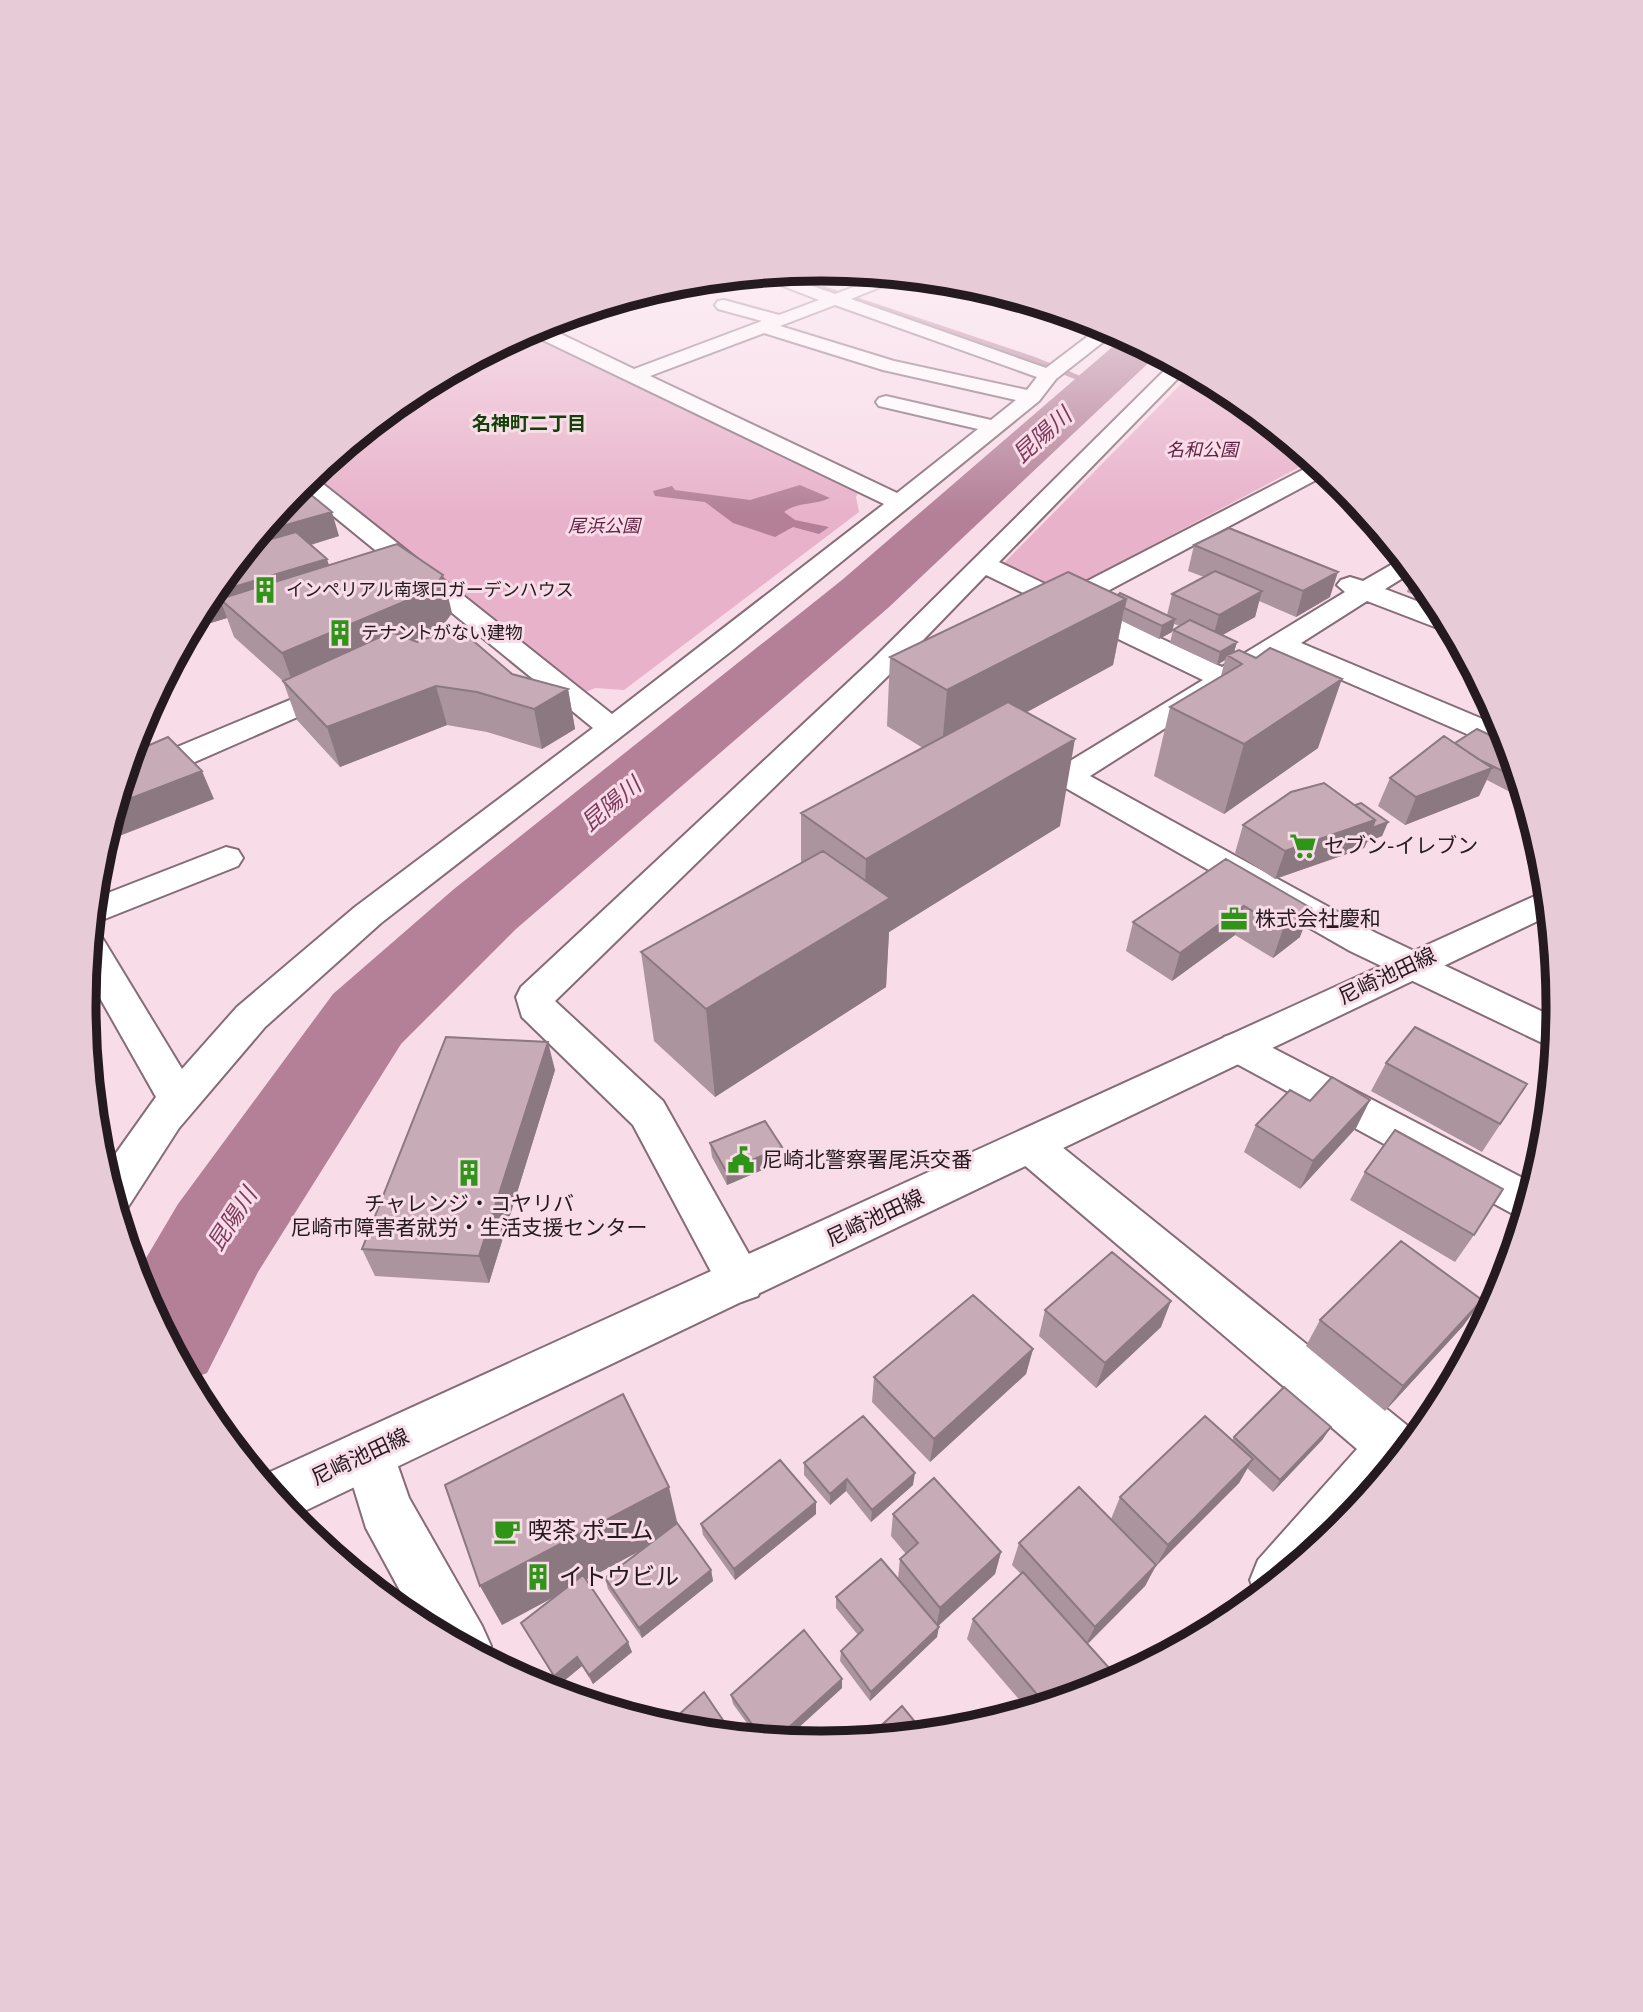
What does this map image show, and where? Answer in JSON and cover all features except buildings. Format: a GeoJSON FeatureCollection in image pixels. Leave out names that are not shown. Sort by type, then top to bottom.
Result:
{"type":"FeatureCollection","features":[{"type":"Feature","properties":{"kind":"street"},"geometry":{"type":"LineString","coordinates":[[636,375],[765,327]]}},
{"type":"Feature","properties":{"kind":"street"},"geometry":{"type":"LineString","coordinates":[[781,327],[890,366],[1048,378]]}},
{"type":"Feature","properties":{"kind":"street"},"geometry":{"type":"LineString","coordinates":[[917,327],[1048,378]]}},
{"type":"Feature","properties":{"kind":"street"},"geometry":{"type":"LineString","coordinates":[[548,335],[900,503]]}},
{"type":"Feature","properties":{"kind":"street"},"geometry":{"type":"LineString","coordinates":[[119,1184],[164,1116],[251,1017],[368,915],[614,729],[900,503],[995,426],[1048,378],[1101,337]]}},
{"type":"Feature","properties":{"kind":"street"},"geometry":{"type":"LineString","coordinates":[[741,1281],[648,1113],[536,1007],[535,997],[883,666],[1173,372]]}},
{"type":"Feature","properties":{"kind":"street"},"geometry":{"type":"LineString","coordinates":[[886,402],[995,426]]}},
{"type":"Feature","properties":{"kind":"street"},"geometry":{"type":"LineString","coordinates":[[1065,603],[1313,473]]}},
{"type":"Feature","properties":{"kind":"street"},"geometry":{"type":"LineString","coordinates":[[313,489],[471,632],[614,729]]}},
{"type":"Feature","properties":{"kind":"street"},"geometry":{"type":"LineString","coordinates":[[1206,530],[1230,539]]}},
{"type":"Feature","properties":{"kind":"street"},"geometry":{"type":"LineString","coordinates":[[982,564],[1224,680]]}},
{"type":"Feature","properties":{"kind":"street"},"geometry":{"type":"LineString","coordinates":[[1400,569],[1068,776],[1363,942],[1546,1030]]}},
{"type":"Feature","properties":{"kind":"street"},"geometry":{"type":"LineString","coordinates":[[1329,577],[1434,617]]}},
{"type":"Feature","properties":{"kind":"street"},"geometry":{"type":"LineString","coordinates":[[1281,644],[1495,735]]}},
{"type":"Feature","properties":{"kind":"street"},"geometry":{"type":"LineString","coordinates":[[134,777],[370,675]]}},
{"type":"Feature","properties":{"kind":"street"},"geometry":{"type":"LineString","coordinates":[[102,908],[226,858]]}},
{"type":"Feature","properties":{"kind":"street","name":"尼崎池田線"},"geometry":{"type":"LineString","coordinates":[[284,1493],[1031,1146],[1540,905]]}},
{"type":"Feature","properties":{"kind":"street"},"geometry":{"type":"LineString","coordinates":[[98,961],[179,1100]]}},
{"type":"Feature","properties":{"kind":"street"},"geometry":{"type":"LineString","coordinates":[[1238,1047],[1521,1198]]}},
{"type":"Feature","properties":{"kind":"street"},"geometry":{"type":"LineString","coordinates":[[1031,1146],[1396,1449]]}},
{"type":"Feature","properties":{"kind":"street"},"geometry":{"type":"LineString","coordinates":[[369,1453],[385,1509],[453,1630]]}},
{"type":"Feature","properties":{"kind":"green space","name":"尾浜公園"},"geometry":{"type":"Polygon","coordinates":[[[541,338],[859,491],[856,497],[859,512],[624,690],[595,688],[584,693],[322,481],[380,431],[419,403],[459,378],[541,338]]]}},
{"type":"Feature","properties":{"kind":"green space","name":"名和公園"},"geometry":{"type":"Polygon","coordinates":[[[1184,381],[1189,381],[1224,403],[1304,465],[1062,593],[1002,565],[1184,381]]]}},
{"type":"Feature","properties":{"kind":"shaded area"},"geometry":{"type":"Polygon","coordinates":[[[800,485],[830,498],[795,506],[784,512],[795,520],[829,527],[819,534],[793,527],[775,537],[733,523],[705,502],[655,496],[653,491],[672,486],[675,490],[750,500],[800,485]]]}},
{"type":"Feature","properties":{"kind":"waterway"},"geometry":{"type":"LineString","coordinates":[[937,327],[1098,385]]}},
{"type":"Feature","properties":{"kind":"waterway","name":"昆陽川"},"geometry":{"type":"LineString","coordinates":[[170,1325],[218,1238],[367,1019],[485,909],[865,594],[1134,352]]}},
{"type":"Feature","properties":{"kind":"place","name":"インペリアル南塚口ガーデンハウス"},"geometry":{"type":"Point","coordinates":[265,590]}},
{"type":"Feature","properties":{"kind":"place","name":"テナントがない建物"},"geometry":{"type":"Point","coordinates":[340,633]}},
{"type":"Feature","properties":{"kind":"place","name":"セブン-イレブン"},"geometry":{"type":"Point","coordinates":[1303,846]}},
{"type":"Feature","properties":{"kind":"place","name":"株式会社慶和"},"geometry":{"type":"Point","coordinates":[1234,919]}},
{"type":"Feature","properties":{"kind":"place","name":"尼崎北警察署尾浜交番"},"geometry":{"type":"Point","coordinates":[741,1160]}},
{"type":"Feature","properties":{"kind":"place","name":"チャレンジ・コヤリバ 尼崎市障害者就労・生活支援センター"},"geometry":{"type":"Point","coordinates":[469,1173]}},
{"type":"Feature","properties":{"kind":"place","name":"喫茶 ポエム"},"geometry":{"type":"Point","coordinates":[507,1531]}},
{"type":"Feature","properties":{"kind":"place","name":"イトウビル"},"geometry":{"type":"Point","coordinates":[538,1577]}},
{"type":"Feature","properties":{"kind":"district","name":"名神町二丁目"},"geometry":{"type":"Point","coordinates":[529,423]}}]}
